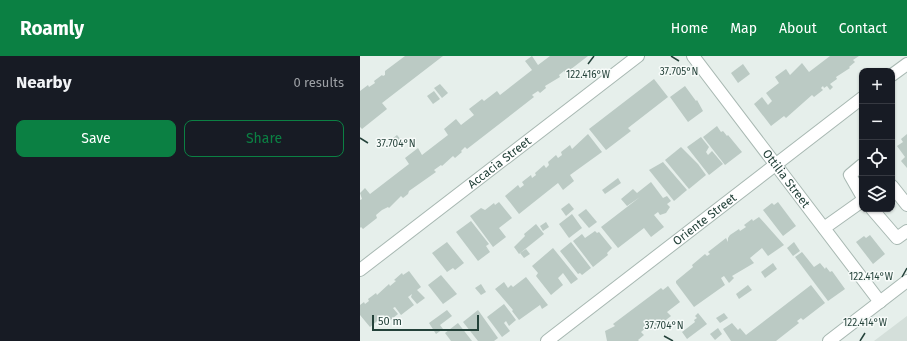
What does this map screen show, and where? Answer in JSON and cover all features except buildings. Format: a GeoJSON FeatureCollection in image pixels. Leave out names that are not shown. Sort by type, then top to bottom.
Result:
{"type":"FeatureCollection","features":[{"type":"Feature","properties":{"kind":"street","name":"Accacia Street"},"geometry":{"type":"LineString","coordinates":[[360,270],[638,56]]}},
{"type":"Feature","properties":{"kind":"street","name":"Ottilia Street"},"geometry":{"type":"LineString","coordinates":[[693,56],[880,302]]}},
{"type":"Feature","properties":{"kind":"street"},"geometry":{"type":"LineString","coordinates":[[895,73],[907,64]]}},
{"type":"Feature","properties":{"kind":"street","name":"Oriente Street"},"geometry":{"type":"LineString","coordinates":[[547,341],[859,100]]}},
{"type":"Feature","properties":{"kind":"street"},"geometry":{"type":"LineString","coordinates":[[859,168],[850,175],[859,191]]}},
{"type":"Feature","properties":{"kind":"street"},"geometry":{"type":"LineString","coordinates":[[895,190],[907,205]]}},
{"type":"Feature","properties":{"kind":"street"},"geometry":{"type":"LineString","coordinates":[[824,228],[859,203]]}},
{"type":"Feature","properties":{"kind":"street"},"geometry":{"type":"LineString","coordinates":[[875,212],[897,238],[907,231]]}},
{"type":"Feature","properties":{"kind":"street"},"geometry":{"type":"LineString","coordinates":[[829,341],[907,281]]}},
{"type":"Feature","properties":{"kind":"shaded area"},"geometry":{"type":"Polygon","coordinates":[[[907,316],[907,341],[874,341],[907,316]]]}}]}
